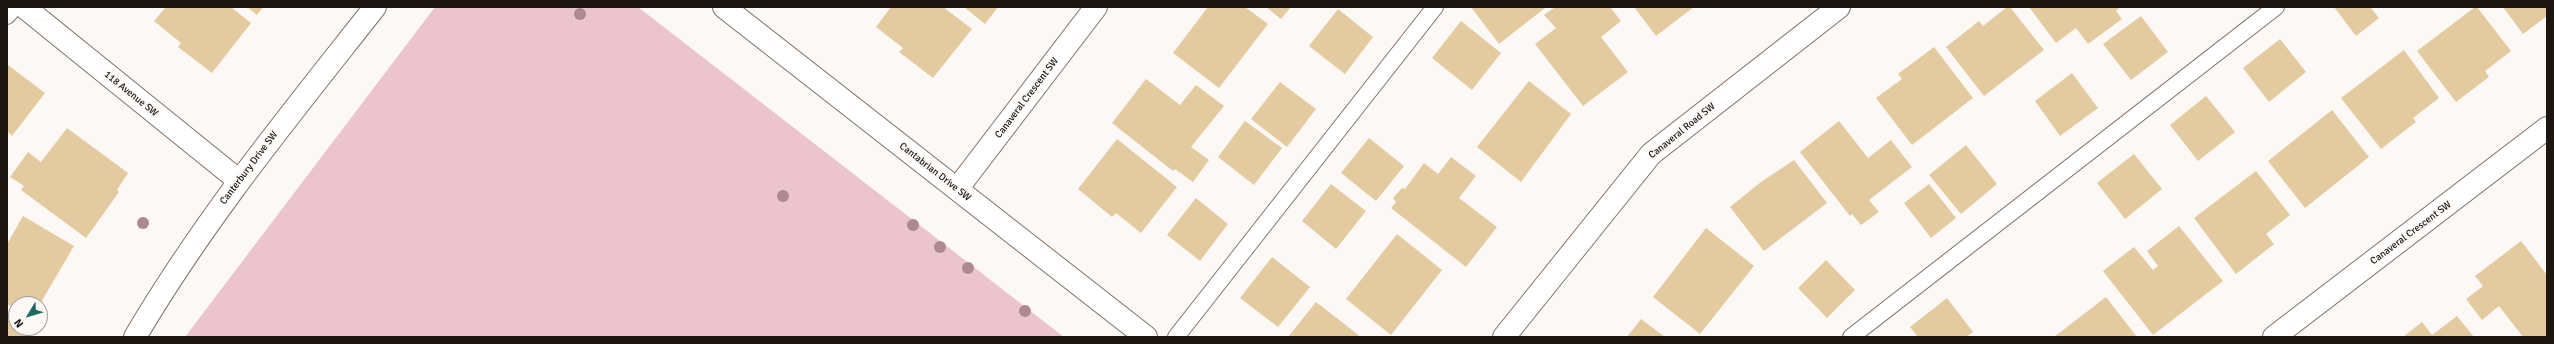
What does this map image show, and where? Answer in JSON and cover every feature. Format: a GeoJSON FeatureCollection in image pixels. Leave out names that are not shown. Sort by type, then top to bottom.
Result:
{"type":"FeatureCollection","features":[{"type":"Feature","properties":{"kind":"street","name":"118 Avenue SW"},"geometry":{"type":"LineString","coordinates":[[24,7],[238,180]]}},
{"type":"Feature","properties":{"kind":"street","name":"Canterbury Drive SW"},"geometry":{"type":"LineString","coordinates":[[135,337],[169,279],[238,180],[375,7]]}},
{"type":"Feature","properties":{"kind":"street","name":"Canaveral Crescent SW"},"geometry":{"type":"LineString","coordinates":[[958,189],[1096,7]]}},
{"type":"Feature","properties":{"kind":"street","name":"Canaveral Road SW"},"geometry":{"type":"LineString","coordinates":[[1504,337],[1651,154],[1839,7]]}},
{"type":"Feature","properties":{"kind":"street","name":"Cantabrian Drive SW"},"geometry":{"type":"LineString","coordinates":[[734,10],[1146,337]]}},
{"type":"Feature","properties":{"kind":"street","name":"Canaveral Crescent SW"},"geometry":{"type":"LineString","coordinates":[[2274,337],[2547,128]]}},
{"type":"Feature","properties":{"kind":"lane"},"geometry":{"type":"LineString","coordinates":[[7,16],[15,7]]}},
{"type":"Feature","properties":{"kind":"lane"},"geometry":{"type":"LineString","coordinates":[[1176,337],[1435,7]]}},
{"type":"Feature","properties":{"kind":"lane"},"geometry":{"type":"LineString","coordinates":[[1851,337],[2276,7]]}},
{"type":"Feature","properties":{"kind":"shaded area"},"geometry":{"type":"Polygon","coordinates":[[[435,7],[638,7],[1064,337],[185,337],[435,7]]]}},
{"type":"Feature","properties":{"kind":"building"},"geometry":{"type":"Polygon","coordinates":[[[166,7],[231,7],[251,23],[212,73],[178,47],[181,43],[154,21],[166,7]]]}},
{"type":"Feature","properties":{"kind":"building"},"geometry":{"type":"Polygon","coordinates":[[[247,7],[263,7],[257,15],[247,7]]]}},
{"type":"Feature","properties":{"kind":"building"},"geometry":{"type":"Polygon","coordinates":[[[891,7],[943,7],[972,29],[933,78],[899,52],[903,48],[876,27],[891,7]]]}},
{"type":"Feature","properties":{"kind":"building"},"geometry":{"type":"Polygon","coordinates":[[[964,7],[998,7],[985,24],[964,7]]]}},
{"type":"Feature","properties":{"kind":"building"},"geometry":{"type":"Polygon","coordinates":[[[1208,7],[1245,7],[1268,24],[1219,88],[1173,53],[1208,7]]]}},
{"type":"Feature","properties":{"kind":"building"},"geometry":{"type":"Polygon","coordinates":[[[1266,7],[1291,7],[1281,19],[1266,7]]]}},
{"type":"Feature","properties":{"kind":"building"},"geometry":{"type":"Polygon","coordinates":[[[1471,7],[1544,7],[1545,8],[1499,44],[1471,7]]]}},
{"type":"Feature","properties":{"kind":"building"},"geometry":{"type":"Polygon","coordinates":[[[1555,7],[1610,7],[1621,21],[1601,37],[1628,72],[1583,106],[1535,44],[1556,28],[1544,15],[1555,7]]]}},
{"type":"Feature","properties":{"kind":"building"},"geometry":{"type":"Polygon","coordinates":[[[1634,7],[1694,7],[1656,36],[1634,7]]]}},
{"type":"Feature","properties":{"kind":"building"},"geometry":{"type":"Polygon","coordinates":[[[2007,7],[2010,7],[2044,50],[1984,96],[1946,47],[1979,21],[1983,26],[2007,7]]]}},
{"type":"Feature","properties":{"kind":"building"},"geometry":{"type":"Polygon","coordinates":[[[2029,7],[2120,7],[2116,11],[2122,19],[2088,44],[2076,28],[2056,43],[2029,7]]]}},
{"type":"Feature","properties":{"kind":"building"},"geometry":{"type":"Polygon","coordinates":[[[2334,7],[2370,7],[2379,18],[2356,36],[2334,7]]]}},
{"type":"Feature","properties":{"kind":"building"},"geometry":{"type":"Polygon","coordinates":[[[2477,7],[2511,51],[2485,71],[2489,77],[2456,102],[2417,51],[2477,7]]]}},
{"type":"Feature","properties":{"kind":"building"},"geometry":{"type":"Polygon","coordinates":[[[2503,7],[2547,7],[2547,16],[2523,34],[2503,7]]]}},
{"type":"Feature","properties":{"kind":"building"},"geometry":{"type":"Polygon","coordinates":[[[1338,9],[1373,37],[1345,74],[1309,46],[1338,9]]]}},
{"type":"Feature","properties":{"kind":"building"},"geometry":{"type":"Polygon","coordinates":[[[2141,16],[2168,52],[2131,80],[2103,44],[2141,16]]]}},
{"type":"Feature","properties":{"kind":"building"},"geometry":{"type":"Polygon","coordinates":[[[1461,21],[1501,53],[1472,90],[1432,58],[1461,21]]]}},
{"type":"Feature","properties":{"kind":"building"},"geometry":{"type":"Polygon","coordinates":[[[2280,39],[2306,72],[2269,102],[2243,68],[2280,39]]]}},
{"type":"Feature","properties":{"kind":"building"},"geometry":{"type":"Polygon","coordinates":[[[1934,47],[1973,98],[1912,145],[1876,98],[1902,79],[1898,74],[1934,47]]]}},
{"type":"Feature","properties":{"kind":"building"},"geometry":{"type":"Polygon","coordinates":[[[2404,50],[2439,98],[2413,118],[2416,122],[2381,149],[2341,98],[2404,50]]]}},
{"type":"Feature","properties":{"kind":"building"},"geometry":{"type":"Polygon","coordinates":[[[8,65],[45,93],[12,136],[7,131],[8,65]]]}},
{"type":"Feature","properties":{"kind":"building"},"geometry":{"type":"Polygon","coordinates":[[[2072,73],[2098,108],[2060,136],[2035,101],[2072,73]]]}},
{"type":"Feature","properties":{"kind":"building"},"geometry":{"type":"Polygon","coordinates":[[[1146,79],[1180,105],[1196,85],[1224,106],[1191,147],[1209,160],[1193,182],[1175,169],[1173,171],[1112,123],[1146,79]]]}},
{"type":"Feature","properties":{"kind":"building"},"geometry":{"type":"Polygon","coordinates":[[[1529,81],[1571,114],[1521,182],[1477,147],[1529,81]]]}},
{"type":"Feature","properties":{"kind":"building"},"geometry":{"type":"Polygon","coordinates":[[[1280,82],[1316,109],[1287,147],[1251,119],[1280,82]]]}},
{"type":"Feature","properties":{"kind":"building"},"geometry":{"type":"Polygon","coordinates":[[[2206,96],[2235,132],[2198,161],[2170,125],[2206,96]]]}},
{"type":"Feature","properties":{"kind":"building"},"geometry":{"type":"Polygon","coordinates":[[[2332,110],[2369,157],[2305,208],[2268,161],[2332,110]]]}},
{"type":"Feature","properties":{"kind":"building"},"geometry":{"type":"Polygon","coordinates":[[[1245,121],[1282,148],[1254,185],[1218,157],[1245,121]]]}},
{"type":"Feature","properties":{"kind":"building"},"geometry":{"type":"Polygon","coordinates":[[[1839,121],[1868,158],[1891,140],[1912,167],[1869,200],[1879,212],[1861,225],[1852,214],[1850,216],[1800,152],[1839,121]]]}},
{"type":"Feature","properties":{"kind":"building"},"geometry":{"type":"Polygon","coordinates":[[[67,128],[128,173],[117,190],[119,192],[86,238],[21,190],[24,186],[10,177],[28,152],[41,162],[67,128]]]}},
{"type":"Feature","properties":{"kind":"building"},"geometry":{"type":"Polygon","coordinates":[[[1369,138],[1404,166],[1376,201],[1341,173],[1369,138]]]}},
{"type":"Feature","properties":{"kind":"building"},"geometry":{"type":"Polygon","coordinates":[[[1117,139],[1177,187],[1141,233],[1116,213],[1112,217],[1078,189],[1117,139]]]}},
{"type":"Feature","properties":{"kind":"building"},"geometry":{"type":"Polygon","coordinates":[[[1966,145],[1997,184],[1961,214],[1929,175],[1966,145]]]}},
{"type":"Feature","properties":{"kind":"building"},"geometry":{"type":"Polygon","coordinates":[[[2134,154],[2162,189],[2125,219],[2097,183],[2134,154]]]}},
{"type":"Feature","properties":{"kind":"building"},"geometry":{"type":"Polygon","coordinates":[[[1451,157],[1476,176],[1459,198],[1497,227],[1466,267],[1391,208],[1396,202],[1393,198],[1402,188],[1405,189],[1424,163],[1438,174],[1451,157]]]}},
{"type":"Feature","properties":{"kind":"building"},"geometry":{"type":"Polygon","coordinates":[[[1794,160],[1827,203],[1764,251],[1730,207],[1761,182],[1794,160]]]}},
{"type":"Feature","properties":{"kind":"building"},"geometry":{"type":"Polygon","coordinates":[[[2256,171],[2290,215],[2266,234],[2274,244],[2236,274],[2194,218],[2256,171]]]}},
{"type":"Feature","properties":{"kind":"building"},"geometry":{"type":"Polygon","coordinates":[[[1331,184],[1366,211],[1336,249],[1302,221],[1331,184]]]}},
{"type":"Feature","properties":{"kind":"building"},"geometry":{"type":"Polygon","coordinates":[[[1929,184],[1956,218],[1931,238],[1904,203],[1929,184]]]}},
{"type":"Feature","properties":{"kind":"building"},"geometry":{"type":"Polygon","coordinates":[[[1196,198],[1228,224],[1200,261],[1167,235],[1196,198]]]}},
{"type":"Feature","properties":{"kind":"building"},"geometry":{"type":"Polygon","coordinates":[[[23,216],[74,246],[45,296],[8,296],[8,305],[7,244],[23,216]]]}},
{"type":"Feature","properties":{"kind":"building"},"geometry":{"type":"Polygon","coordinates":[[[2179,226],[2223,281],[2153,335],[2103,271],[2134,247],[2153,270],[2158,266],[2147,251],[2179,226]]]}},
{"type":"Feature","properties":{"kind":"building"},"geometry":{"type":"Polygon","coordinates":[[[1706,228],[1754,266],[1700,334],[1653,297],[1706,228]]]}},
{"type":"Feature","properties":{"kind":"building"},"geometry":{"type":"Polygon","coordinates":[[[1397,234],[1442,270],[1391,335],[1346,299],[1397,234]]]}},
{"type":"Feature","properties":{"kind":"building"},"geometry":{"type":"Polygon","coordinates":[[[2521,241],[2547,275],[2547,337],[2523,337],[2499,306],[2482,320],[2466,299],[2483,286],[2475,276],[2521,241]]]}},
{"type":"Feature","properties":{"kind":"building"},"geometry":{"type":"Polygon","coordinates":[[[1272,257],[1310,287],[1278,327],[1240,298],[1272,257]]]}},
{"type":"Feature","properties":{"kind":"building"},"geometry":{"type":"Polygon","coordinates":[[[1826,260],[1855,290],[1827,318],[1798,288],[1826,260]]]}},
{"type":"Feature","properties":{"kind":"building"},"geometry":{"type":"Polygon","coordinates":[[[2106,297],[2137,337],[2054,337],[2106,297]]]}},
{"type":"Feature","properties":{"kind":"building"},"geometry":{"type":"Polygon","coordinates":[[[1947,298],[1973,332],[1966,337],[1918,337],[1910,327],[1947,298]]]}},
{"type":"Feature","properties":{"kind":"building"},"geometry":{"type":"Polygon","coordinates":[[[1316,302],[1361,337],[1288,337],[1316,302]]]}},
{"type":"Feature","properties":{"kind":"building"},"geometry":{"type":"Polygon","coordinates":[[[2457,316],[2474,337],[2403,337],[2422,322],[2432,335],[2457,316]]]}},
{"type":"Feature","properties":{"kind":"building"},"geometry":{"type":"Polygon","coordinates":[[[7,319],[8,336],[28,336],[27,337],[7,337],[7,319]]]}},
{"type":"Feature","properties":{"kind":"building"},"geometry":{"type":"Polygon","coordinates":[[[1641,319],[1665,337],[1627,337],[1641,319]]]}}]}
